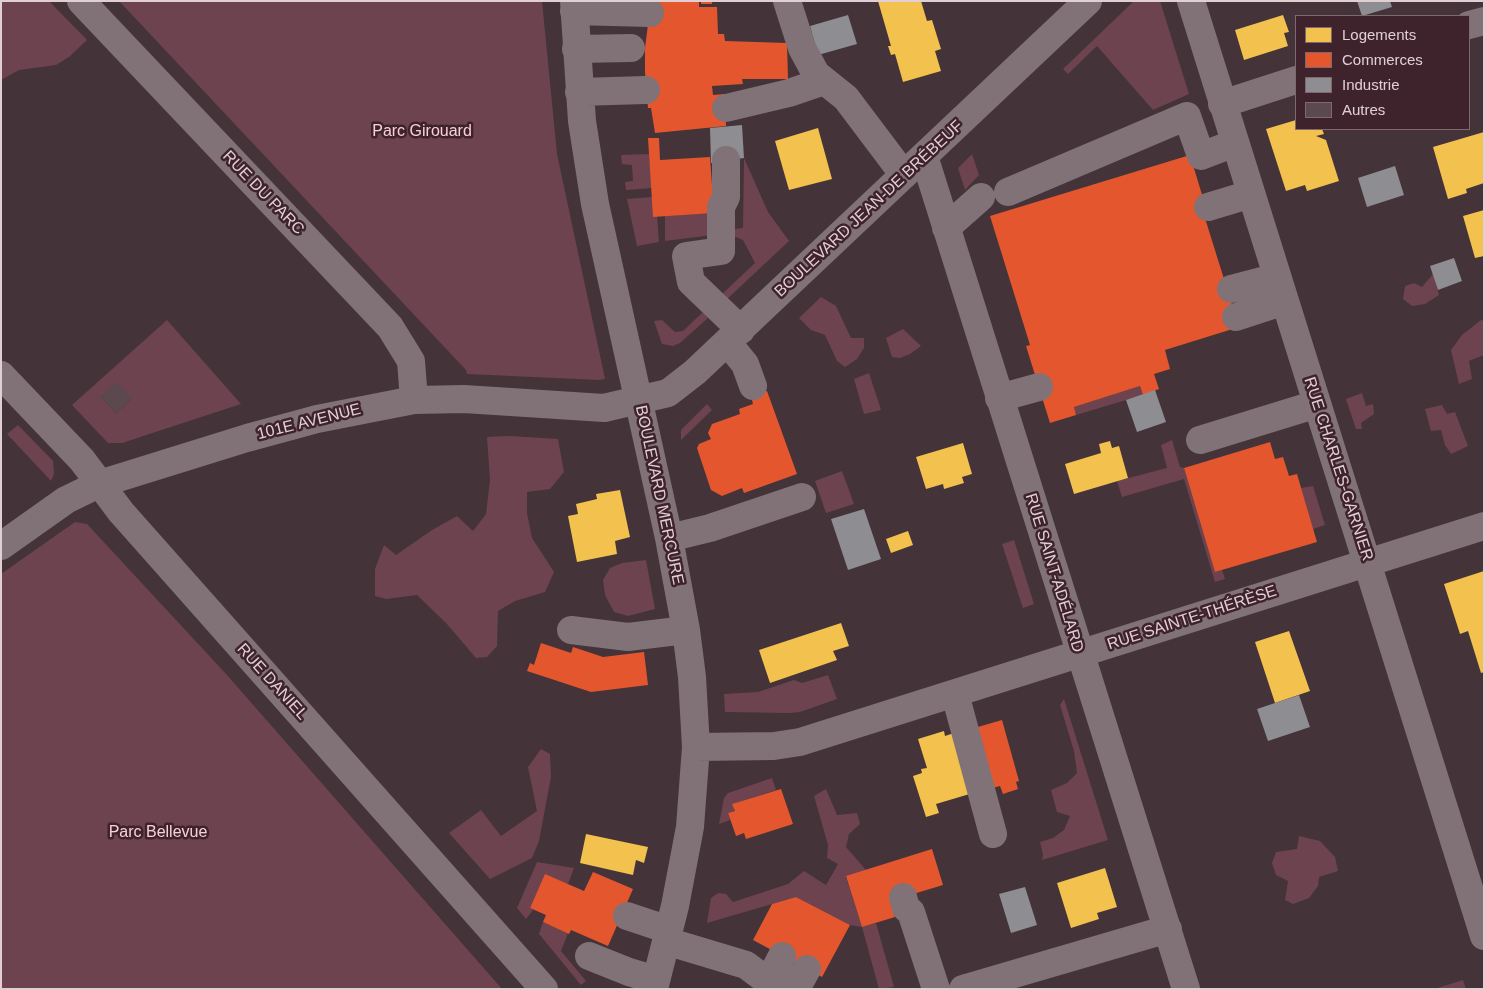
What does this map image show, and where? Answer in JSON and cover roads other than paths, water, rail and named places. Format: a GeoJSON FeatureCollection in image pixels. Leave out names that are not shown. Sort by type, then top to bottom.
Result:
{"type":"FeatureCollection","features":[{"type":"Feature","properties":{"kind":"street","name":"RUE DU PARC"},"geometry":{"type":"LineString","coordinates":[[81,1],[390,327],[411,361],[414,400]]}},
{"type":"Feature","properties":{"kind":"street"},"geometry":{"type":"LineString","coordinates":[[787,1],[802,51],[816,74],[846,98],[904,175]]}},
{"type":"Feature","properties":{"kind":"street","name":"BOULEVARD JEAN-DE BRÉBEUF"},"geometry":{"type":"LineString","coordinates":[[640,401],[674,389],[734,336],[1088,1]]}},
{"type":"Feature","properties":{"kind":"street","name":"RUE CHARLES-GARNIER"},"geometry":{"type":"LineString","coordinates":[[1191,1],[1484,936]]}},
{"type":"Feature","properties":{"kind":"street"},"geometry":{"type":"LineString","coordinates":[[574,6],[650,13]]}},
{"type":"Feature","properties":{"kind":"street","name":"BOULEVARD MERCURE"},"geometry":{"type":"LineString","coordinates":[[574,6],[579,92],[594,204],[640,401],[669,538],[686,630],[692,677],[696,747],[690,827],[668,935],[655,984]]}},
{"type":"Feature","properties":{"kind":"street"},"geometry":{"type":"LineString","coordinates":[[1470,25],[1484,21]]}},
{"type":"Feature","properties":{"kind":"street"},"geometry":{"type":"LineString","coordinates":[[576,49],[631,48]]}},
{"type":"Feature","properties":{"kind":"street"},"geometry":{"type":"LineString","coordinates":[[1222,104],[1295,80]]}},
{"type":"Feature","properties":{"kind":"street"},"geometry":{"type":"LineString","coordinates":[[726,108],[789,93],[824,81]]}},
{"type":"Feature","properties":{"kind":"street"},"geometry":{"type":"LineString","coordinates":[[579,92],[646,90]]}},
{"type":"Feature","properties":{"kind":"street"},"geometry":{"type":"LineString","coordinates":[[1008,192],[1187,116],[1201,156],[1235,143]]}},
{"type":"Feature","properties":{"kind":"street","name":"RUE SAINT-ADÉLARD"},"geometry":{"type":"LineString","coordinates":[[924,156],[1186,989]]}},
{"type":"Feature","properties":{"kind":"street"},"geometry":{"type":"LineString","coordinates":[[726,160],[726,197],[721,207],[721,251],[686,256],[691,282],[734,336],[753,386]]}},
{"type":"Feature","properties":{"kind":"street"},"geometry":{"type":"LineString","coordinates":[[1208,207],[1251,194]]}},
{"type":"Feature","properties":{"kind":"street"},"geometry":{"type":"LineString","coordinates":[[946,228],[982,197]]}},
{"type":"Feature","properties":{"kind":"street"},"geometry":{"type":"LineString","coordinates":[[1231,289],[1281,289]]}},
{"type":"Feature","properties":{"kind":"street"},"geometry":{"type":"LineString","coordinates":[[1236,317],[1281,289]]}},
{"type":"Feature","properties":{"kind":"street","name":"RUE DANIEL"},"geometry":{"type":"LineString","coordinates":[[1,375],[82,460],[121,512],[544,989]]}},
{"type":"Feature","properties":{"kind":"street"},"geometry":{"type":"LineString","coordinates":[[999,398],[1039,387]]}},
{"type":"Feature","properties":{"kind":"street","name":"101E AVENUE"},"geometry":{"type":"LineString","coordinates":[[1,546],[66,500],[99,484],[263,433],[326,417],[414,400],[464,400],[604,408],[640,401]]}},
{"type":"Feature","properties":{"kind":"street"},"geometry":{"type":"LineString","coordinates":[[1200,440],[1317,404]]}},
{"type":"Feature","properties":{"kind":"street"},"geometry":{"type":"LineString","coordinates":[[669,538],[710,528],[802,497]]}},
{"type":"Feature","properties":{"kind":"street","name":"RUE SAINTE-THÉRÈSE"},"geometry":{"type":"LineString","coordinates":[[696,747],[789,744],[955,694],[1484,526]]}},
{"type":"Feature","properties":{"kind":"street"},"geometry":{"type":"LineString","coordinates":[[571,630],[628,637],[686,630]]}},
{"type":"Feature","properties":{"kind":"street"},"geometry":{"type":"LineString","coordinates":[[955,694],[993,834]]}},
{"type":"Feature","properties":{"kind":"street"},"geometry":{"type":"LineString","coordinates":[[903,897],[906,908],[912,912],[936,989]]}},
{"type":"Feature","properties":{"kind":"street"},"geometry":{"type":"LineString","coordinates":[[627,916],[668,935],[746,965],[773,985],[782,956]]}},
{"type":"Feature","properties":{"kind":"street"},"geometry":{"type":"LineString","coordinates":[[964,989],[1168,928]]}},
{"type":"Feature","properties":{"kind":"street"},"geometry":{"type":"LineString","coordinates":[[588,956],[655,984]]}},
{"type":"Feature","properties":{"kind":"park label","name":"Parc Girouard"},"geometry":{"type":"Point","coordinates":[422,132]}},
{"type":"Feature","properties":{"kind":"park label","name":"Parc Bellevue"},"geometry":{"type":"Point","coordinates":[158,833]}}]}
